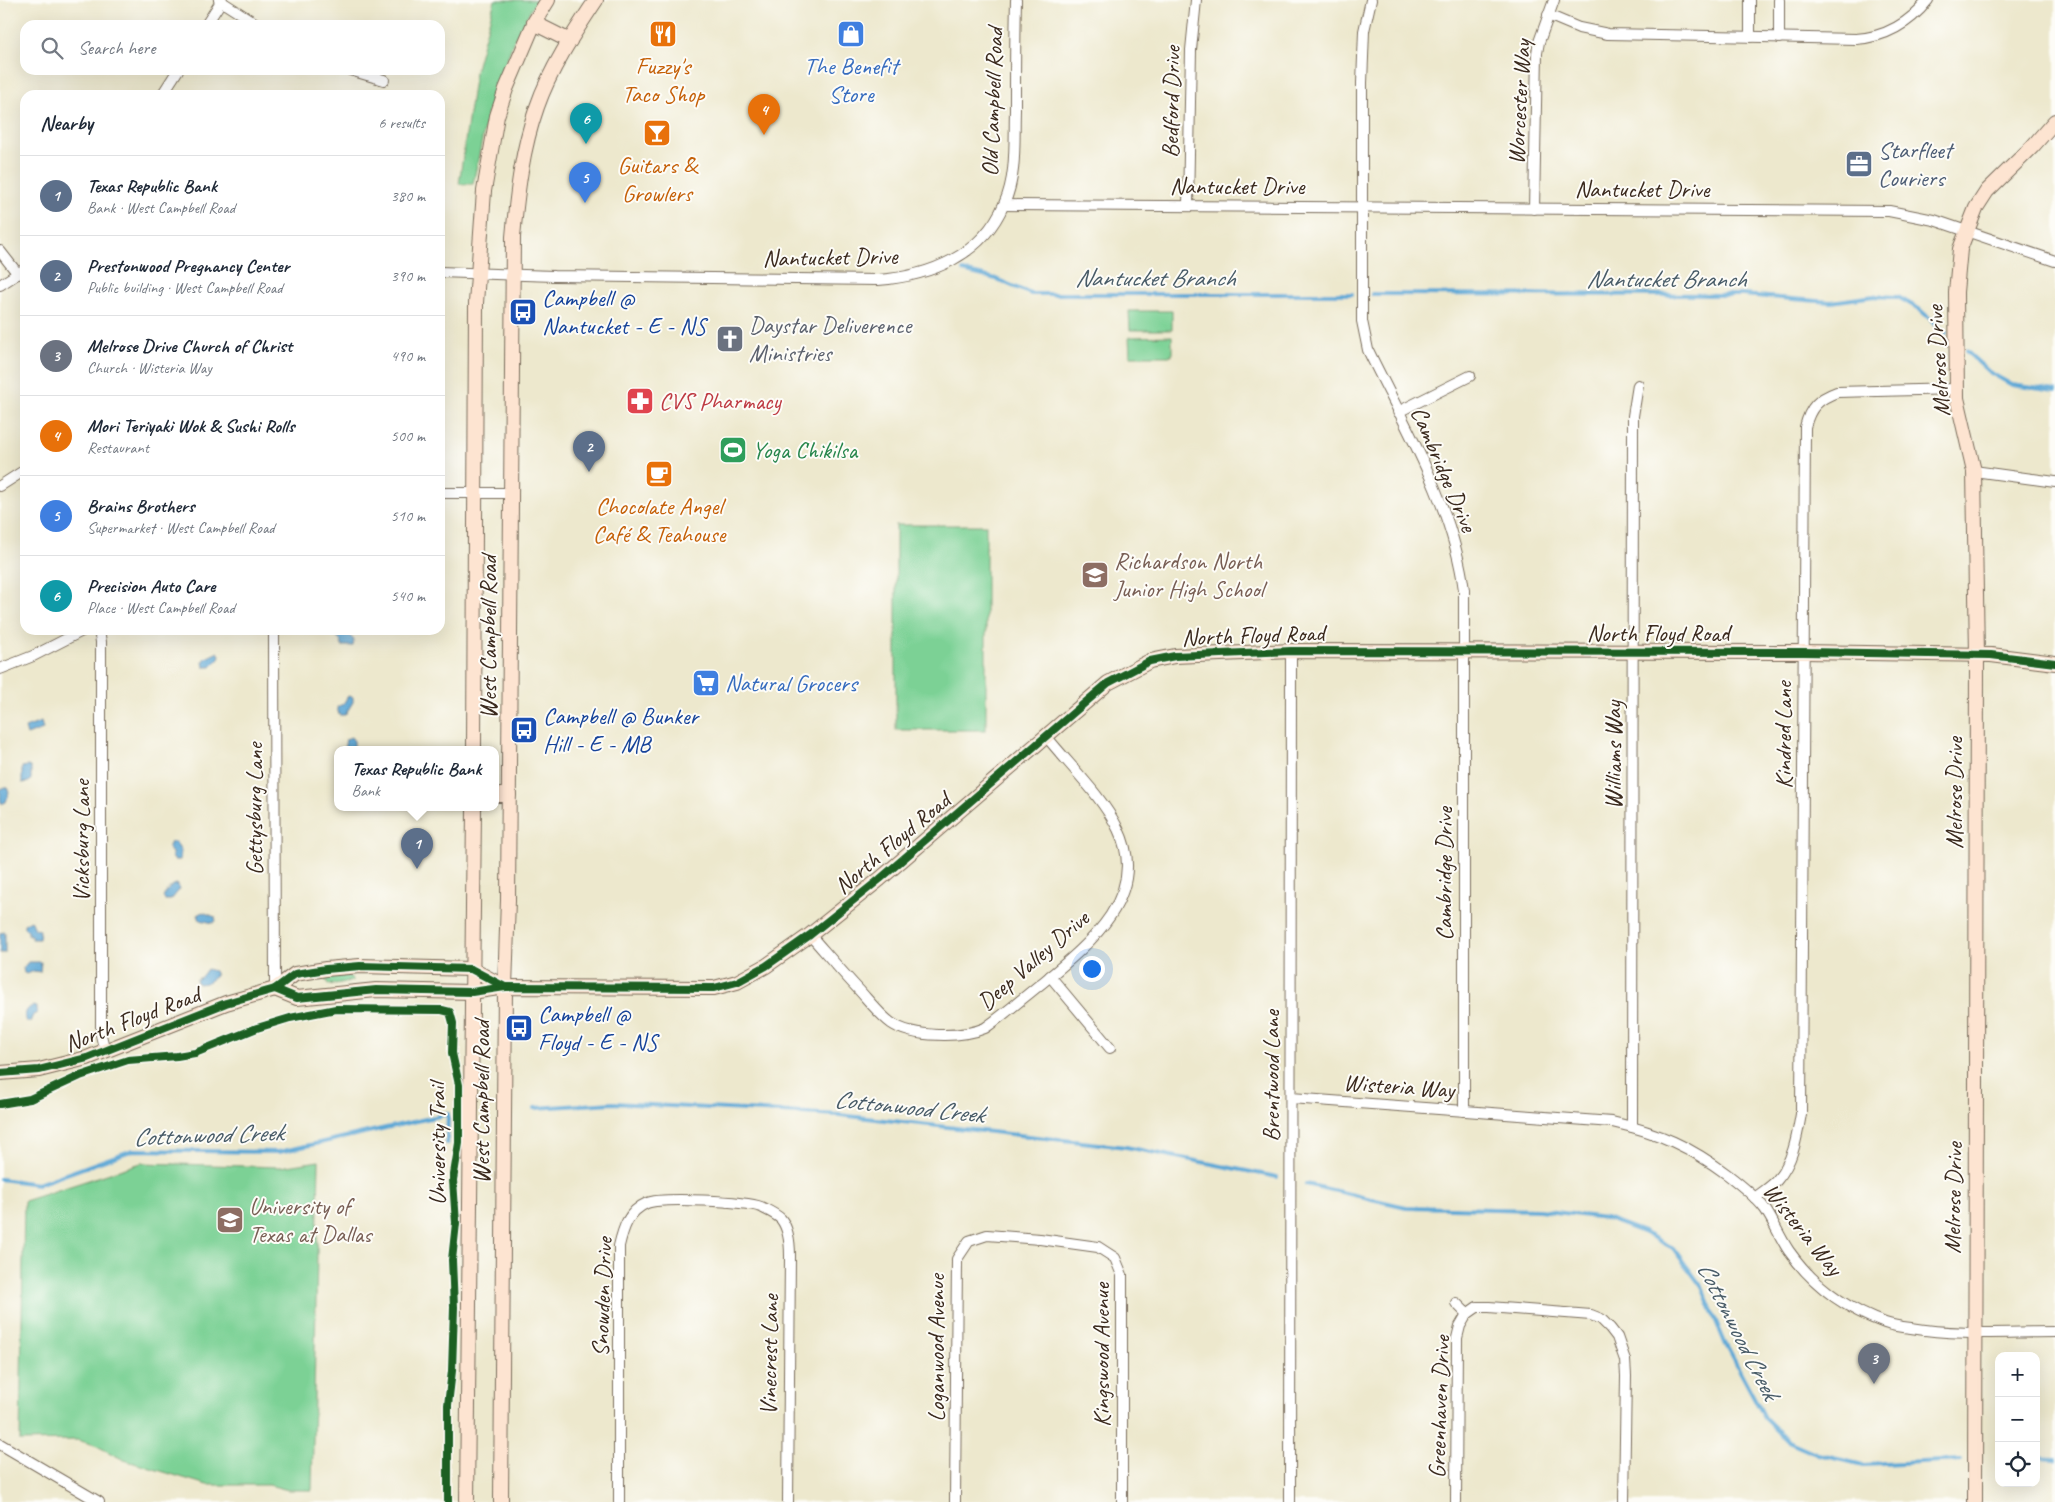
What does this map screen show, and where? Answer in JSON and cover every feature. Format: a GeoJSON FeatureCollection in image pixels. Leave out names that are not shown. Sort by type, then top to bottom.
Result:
{"type":"FeatureCollection","features":[{"type":"Feature","properties":{"kind":"street"},"geometry":{"type":"LineString","coordinates":[[209,20],[221,0],[251,20]]}},
{"type":"Feature","properties":{"kind":"street","name":"West Campbell Road"},"geometry":{"type":"LineString","coordinates":[[474,746],[477,273],[484,191],[497,116],[506,89],[534,23],[548,0]]}},
{"type":"Feature","properties":{"kind":"street","name":"West Campbell Road"},"geometry":{"type":"LineString","coordinates":[[501,1502],[505,987],[508,900],[502,795],[511,493],[513,274],[517,194],[524,154],[537,106],[570,41],[596,0]]}},
{"type":"Feature","properties":{"kind":"street","name":"Old Campbell Road"},"geometry":{"type":"LineString","coordinates":[[1004,205],[1013,171],[1016,0]]}},
{"type":"Feature","properties":{"kind":"street","name":"Bedford Drive"},"geometry":{"type":"LineString","coordinates":[[1188,206],[1191,50],[1196,0]]}},
{"type":"Feature","properties":{"kind":"street","name":"Cambridge Drive"},"geometry":{"type":"LineString","coordinates":[[1371,0],[1364,31],[1363,65],[1362,321],[1364,335],[1368,350],[1445,509],[1454,537],[1464,590],[1464,1110]]}},
{"type":"Feature","properties":{"kind":"street","name":"Worcester Way"},"geometry":{"type":"LineString","coordinates":[[1534,209],[1537,53],[1554,0]]}},
{"type":"Feature","properties":{"kind":"street"},"geometry":{"type":"LineString","coordinates":[[1750,0],[1750,37]]}},
{"type":"Feature","properties":{"kind":"street"},"geometry":{"type":"LineString","coordinates":[[1779,0],[1779,38]]}},
{"type":"Feature","properties":{"kind":"street"},"geometry":{"type":"LineString","coordinates":[[1548,15],[1578,28],[1608,34],[1871,38],[1901,25],[1918,13],[1928,0]]}},
{"type":"Feature","properties":{"kind":"street"},"geometry":{"type":"LineString","coordinates":[[534,23],[570,41]]}},
{"type":"Feature","properties":{"kind":"street"},"geometry":{"type":"LineString","coordinates":[[165,90],[175,75]]}},
{"type":"Feature","properties":{"kind":"street"},"geometry":{"type":"LineString","coordinates":[[367,75],[384,80]]}},
{"type":"Feature","properties":{"kind":"street","name":"Melrose Drive"},"geometry":{"type":"LineString","coordinates":[[1975,1502],[1977,656],[1974,471],[1959,404],[1956,292],[1960,249],[1976,208],[1987,191],[2032,148],[2055,121]]}},
{"type":"Feature","properties":{"kind":"street","name":"Nantucket Drive"},"geometry":{"type":"LineString","coordinates":[[445,272],[689,278],[896,279],[923,274],[952,261],[982,238],[1004,205],[1889,211],[1934,220],[2055,261]]}},
{"type":"Feature","properties":{"kind":"street"},"geometry":{"type":"LineString","coordinates":[[0,251],[20,269]]}},
{"type":"Feature","properties":{"kind":"street"},"geometry":{"type":"LineString","coordinates":[[0,285],[20,272]]}},
{"type":"Feature","properties":{"kind":"street"},"geometry":{"type":"LineString","coordinates":[[1398,412],[1470,376]]}},
{"type":"Feature","properties":{"kind":"street","name":"Williams Way"},"geometry":{"type":"LineString","coordinates":[[1632,1127],[1633,416],[1638,384]]}},
{"type":"Feature","properties":{"kind":"street","name":"Kindred Lane"},"geometry":{"type":"LineString","coordinates":[[1755,1198],[1777,1180],[1789,1161],[1796,1141],[1801,1114],[1804,437],[1807,419],[1815,404],[1827,396],[1848,391],[1958,389]]}},
{"type":"Feature","properties":{"kind":"street"},"geometry":{"type":"LineString","coordinates":[[1974,471],[2055,482]]}},
{"type":"Feature","properties":{"kind":"street"},"geometry":{"type":"LineString","coordinates":[[0,486],[20,473]]}},
{"type":"Feature","properties":{"kind":"street"},"geometry":{"type":"LineString","coordinates":[[445,493],[511,493]]}},
{"type":"Feature","properties":{"kind":"street"},"geometry":{"type":"LineString","coordinates":[[0,669],[33,656],[74,635]]}},
{"type":"Feature","properties":{"kind":"street","name":"Vicksburg Lane"},"geometry":{"type":"LineString","coordinates":[[100,635],[101,1035],[105,1052]]}},
{"type":"Feature","properties":{"kind":"street","name":"Gettysburg Lane"},"geometry":{"type":"LineString","coordinates":[[274,635],[275,989]]}},
{"type":"Feature","properties":{"kind":"street","name":"North Floyd Road"},"geometry":{"type":"LineString","coordinates":[[275,989],[296,998],[376,990],[472,992],[505,987],[714,988],[737,982],[766,966],[810,935],[880,879],[1108,682],[1150,662],[1175,656],[1291,650],[1804,652],[1991,655],[2055,663]]}},
{"type":"Feature","properties":{"kind":"street","name":"Brentwood Lane"},"geometry":{"type":"LineString","coordinates":[[1290,1502],[1291,650]]}},
{"type":"Feature","properties":{"kind":"street","name":"Deep Valley Drive"},"geometry":{"type":"LineString","coordinates":[[810,935],[872,1005],[892,1024],[923,1033],[972,1033],[985,1028],[1080,952],[1108,922],[1122,891],[1126,868],[1125,852],[1119,831],[1107,810],[1046,736]]}},
{"type":"Feature","properties":{"kind":"street","name":"West Campbell Road"},"geometry":{"type":"LineString","coordinates":[[467,1502],[474,811]]}},
{"type":"Feature","properties":{"kind":"street","name":"North Floyd Road"},"geometry":{"type":"LineString","coordinates":[[0,1073],[56,1067],[105,1052],[162,1027],[226,1003],[275,989],[295,974],[360,966],[471,969],[505,987]]}},
{"type":"Feature","properties":{"kind":"street"},"geometry":{"type":"LineString","coordinates":[[1050,976],[1110,1048]]}},
{"type":"Feature","properties":{"kind":"street","name":"Wisteria Way"},"geometry":{"type":"LineString","coordinates":[[1291,1098],[1612,1122],[1669,1138],[1702,1156],[1755,1198],[1765,1209],[1788,1250],[1805,1272],[1824,1290],[1865,1315],[1887,1324],[1926,1331],[1974,1333],[2055,1332]]}},
{"type":"Feature","properties":{"kind":"street","name":"Snowden Drive"},"geometry":{"type":"LineString","coordinates":[[620,1502],[619,1246],[623,1228],[632,1213],[646,1204],[661,1199],[741,1203],[760,1207],[774,1214]]}},
{"type":"Feature","properties":{"kind":"street","name":"Vinecrest Lane"},"geometry":{"type":"LineString","coordinates":[[774,1214],[786,1227],[790,1240],[788,1502]]}},
{"type":"Feature","properties":{"kind":"street","name":"Loganwood Avenue"},"geometry":{"type":"LineString","coordinates":[[955,1502],[957,1258],[969,1241],[988,1235],[1040,1239]]}},
{"type":"Feature","properties":{"kind":"street","name":"Kingswood Avenue"},"geometry":{"type":"LineString","coordinates":[[1040,1239],[1098,1247],[1115,1258],[1122,1275],[1122,1502]]}},
{"type":"Feature","properties":{"kind":"street"},"geometry":{"type":"LineString","coordinates":[[1456,1303],[1467,1314],[1477,1307],[1489,1306],[1582,1313],[1600,1320],[1610,1328],[1617,1338],[1625,1360],[1624,1502]]}},
{"type":"Feature","properties":{"kind":"street","name":"Greenhaven Drive"},"geometry":{"type":"LineString","coordinates":[[1456,1502],[1457,1338],[1460,1326],[1467,1314]]}},
{"type":"Feature","properties":{"kind":"street"},"geometry":{"type":"LineString","coordinates":[[0,1444],[99,1502]]}},
{"type":"Feature","properties":{"kind":"green space"},"geometry":{"type":"Polygon","coordinates":[[[495,0],[536,0],[514,40],[488,111],[473,184],[459,184],[475,72],[495,0]]]}},
{"type":"Feature","properties":{"kind":"green space"},"geometry":{"type":"Polygon","coordinates":[[[1129,311],[1172,311],[1172,330],[1130,330],[1129,311]]]}},
{"type":"Feature","properties":{"kind":"green space"},"geometry":{"type":"Polygon","coordinates":[[[1172,336],[1172,356],[1130,356],[1129,337],[1172,336]]]}},
{"type":"Feature","properties":{"kind":"green space"},"geometry":{"type":"Polygon","coordinates":[[[896,525],[986,525],[986,730],[896,730],[896,525]]]}},
{"type":"Feature","properties":{"kind":"green space"},"geometry":{"type":"Polygon","coordinates":[[[348,975],[353,981],[328,985],[327,981],[320,978],[348,975]]]}},
{"type":"Feature","properties":{"kind":"green space"},"geometry":{"type":"Polygon","coordinates":[[[319,1161],[312,1490],[288,1490],[269,1485],[207,1485],[124,1460],[95,1445],[77,1440],[20,1441],[24,1201],[141,1163],[280,1167],[319,1161]]]}},
{"type":"Feature","properties":{"kind":"water"},"geometry":{"type":"Polygon","coordinates":[[[336,635],[349,635],[354,640],[353,646],[342,646],[336,635]]]}},
{"type":"Feature","properties":{"kind":"water"},"geometry":{"type":"Polygon","coordinates":[[[218,652],[220,655],[219,659],[211,667],[204,667],[203,662],[206,658],[218,652]]]}},
{"type":"Feature","properties":{"kind":"water"},"geometry":{"type":"Polygon","coordinates":[[[348,696],[353,697],[353,702],[345,715],[339,715],[337,707],[343,704],[348,696]]]}},
{"type":"Feature","properties":{"kind":"water"},"geometry":{"type":"Polygon","coordinates":[[[41,722],[43,729],[27,735],[25,728],[41,722]]]}},
{"type":"Feature","properties":{"kind":"water"},"geometry":{"type":"Polygon","coordinates":[[[351,737],[354,741],[354,746],[345,746],[346,739],[351,737]]]}},
{"type":"Feature","properties":{"kind":"water"},"geometry":{"type":"Polygon","coordinates":[[[28,766],[31,768],[31,779],[29,782],[22,783],[22,767],[28,766]]]}},
{"type":"Feature","properties":{"kind":"water"},"geometry":{"type":"Polygon","coordinates":[[[7,787],[9,793],[6,802],[1,804],[0,790],[7,787]]]}},
{"type":"Feature","properties":{"kind":"water"},"geometry":{"type":"Polygon","coordinates":[[[171,842],[175,842],[181,851],[180,860],[174,860],[172,857],[172,853],[168,848],[171,842]]]}},
{"type":"Feature","properties":{"kind":"water"},"geometry":{"type":"Polygon","coordinates":[[[177,884],[180,889],[171,900],[165,900],[163,897],[165,893],[177,884]]]}},
{"type":"Feature","properties":{"kind":"water"},"geometry":{"type":"Polygon","coordinates":[[[203,912],[215,917],[216,921],[213,923],[200,920],[198,915],[203,912]]]}},
{"type":"Feature","properties":{"kind":"water"},"geometry":{"type":"Polygon","coordinates":[[[31,920],[35,929],[40,930],[39,939],[32,939],[31,935],[28,935],[28,931],[24,928],[24,924],[31,920]]]}},
{"type":"Feature","properties":{"kind":"water"},"geometry":{"type":"Polygon","coordinates":[[[5,932],[5,953],[0,953],[0,933],[5,932]]]}},
{"type":"Feature","properties":{"kind":"water"},"geometry":{"type":"Polygon","coordinates":[[[28,962],[41,962],[40,972],[24,973],[23,968],[28,962]]]}},
{"type":"Feature","properties":{"kind":"water"},"geometry":{"type":"Polygon","coordinates":[[[207,969],[214,971],[216,976],[206,983],[198,984],[196,980],[207,969]]]}},
{"type":"Feature","properties":{"kind":"water"},"geometry":{"type":"Polygon","coordinates":[[[33,1006],[37,1007],[37,1013],[33,1015],[30,1022],[26,1022],[26,1012],[33,1006]]]}},
{"type":"Feature","properties":{"kind":"waterway","name":"Nantucket Branch"},"geometry":{"type":"LineString","coordinates":[[963,271],[996,279],[1031,294],[1352,294]]}},
{"type":"Feature","properties":{"kind":"waterway","name":"Nantucket Branch"},"geometry":{"type":"LineString","coordinates":[[1372,294],[1743,295],[1831,302],[1874,296],[1898,297],[1919,309],[1946,333]]}},
{"type":"Feature","properties":{"kind":"waterway","name":"Nantucket Branch"},"geometry":{"type":"LineString","coordinates":[[1966,351],[1989,372],[2012,385],[2055,391]]}},
{"type":"Feature","properties":{"kind":"waterway","name":"Cottonwood Creek"},"geometry":{"type":"LineString","coordinates":[[535,1108],[613,1103],[840,1115],[1126,1147],[1277,1177]]}},
{"type":"Feature","properties":{"kind":"waterway","name":"Cottonwood Creek"},"geometry":{"type":"LineString","coordinates":[[0,1179],[38,1184],[133,1150],[279,1152],[448,1114],[447,1143]]}},
{"type":"Feature","properties":{"kind":"waterway","name":"Cottonwood Creek"},"geometry":{"type":"LineString","coordinates":[[1306,1184],[1406,1207],[1539,1210],[1605,1218],[1643,1232],[1673,1248],[1702,1287],[1725,1343],[1765,1418],[1788,1441],[1818,1454],[1863,1465],[1961,1460]]}},
{"type":"Feature","properties":{"kind":"waterway","name":"Cottonwood Creek"},"geometry":{"type":"LineString","coordinates":[[2040,1458],[2055,1459]]}},
{"type":"Feature","properties":{"kind":"cycle path"},"geometry":{"type":"LineString","coordinates":[[275,989],[297,998],[376,990],[472,992],[505,987],[714,988],[737,982],[766,966],[810,935],[880,879],[1108,683],[1150,661],[1175,656],[1291,651],[1803,652],[1991,655],[2055,663]]}},
{"type":"Feature","properties":{"kind":"cycle path"},"geometry":{"type":"LineString","coordinates":[[0,1073],[39,1070],[87,1058],[226,1003],[275,989],[295,974],[360,966],[471,969],[505,987]]}},
{"type":"Feature","properties":{"kind":"cycle path","name":"University Trail"},"geometry":{"type":"LineString","coordinates":[[0,1104],[30,1099],[80,1076],[128,1060],[195,1053],[257,1028],[290,1018],[336,1009],[442,1010],[450,1012],[453,1023],[452,1053],[459,1085],[459,1143],[453,1180],[456,1223],[452,1260],[454,1307],[452,1371],[448,1405],[448,1502]]}},
{"type":"Feature","properties":{"kind":"place","name":"Fuzzy's Taco Shop"},"geometry":{"type":"Point","coordinates":[663,34]}},
{"type":"Feature","properties":{"kind":"place","name":"The Benefit Store"},"geometry":{"type":"Point","coordinates":[851,34]}},
{"type":"Feature","properties":{"kind":"place","name":"Guitars & Growlers"},"geometry":{"type":"Point","coordinates":[657,133]}},
{"type":"Feature","properties":{"kind":"place","name":"Mori Teriyaki Wok & Sushi Rolls"},"geometry":{"type":"Point","coordinates":[764,135]}},
{"type":"Feature","properties":{"kind":"place","name":"Precision Auto Care"},"geometry":{"type":"Point","coordinates":[586,144]}},
{"type":"Feature","properties":{"kind":"place","name":"Starfleet Couriers"},"geometry":{"type":"Point","coordinates":[1859,164]}},
{"type":"Feature","properties":{"kind":"place","name":"Brains Brothers"},"geometry":{"type":"Point","coordinates":[585,203]}},
{"type":"Feature","properties":{"kind":"place","name":"Campbell @ Nantucket - E - NS"},"geometry":{"type":"Point","coordinates":[523,312]}},
{"type":"Feature","properties":{"kind":"place","name":"Daystar Deliverence Ministries"},"geometry":{"type":"Point","coordinates":[730,339]}},
{"type":"Feature","properties":{"kind":"place","name":"CVS Pharmacy"},"geometry":{"type":"Point","coordinates":[640,401]}},
{"type":"Feature","properties":{"kind":"place","name":"Yoga Chikilsa"},"geometry":{"type":"Point","coordinates":[733,450]}},
{"type":"Feature","properties":{"kind":"place","name":"Prestonwood Pregnancy Center"},"geometry":{"type":"Point","coordinates":[589,472]}},
{"type":"Feature","properties":{"kind":"place","name":"Chocolate Angel Café & Teahouse"},"geometry":{"type":"Point","coordinates":[659,474]}},
{"type":"Feature","properties":{"kind":"place","name":"Richardson North Junior High School"},"geometry":{"type":"Point","coordinates":[1095,575]}},
{"type":"Feature","properties":{"kind":"place","name":"Natural Grocers"},"geometry":{"type":"Point","coordinates":[706,683]}},
{"type":"Feature","properties":{"kind":"place","name":"Campbell @ Bunker Hill - E - MB"},"geometry":{"type":"Point","coordinates":[524,730]}},
{"type":"Feature","properties":{"kind":"place","name":"Texas Republic Bank"},"geometry":{"type":"Point","coordinates":[417,869]}},
{"type":"Feature","properties":{"kind":"place","name":"Campbell @ Floyd - E - NS"},"geometry":{"type":"Point","coordinates":[519,1028]}},
{"type":"Feature","properties":{"kind":"place","name":"University of Texas at Dallas"},"geometry":{"type":"Point","coordinates":[230,1220]}},
{"type":"Feature","properties":{"kind":"place","name":"Melrose Drive Church of Christ"},"geometry":{"type":"Point","coordinates":[1874,1384]}}]}
